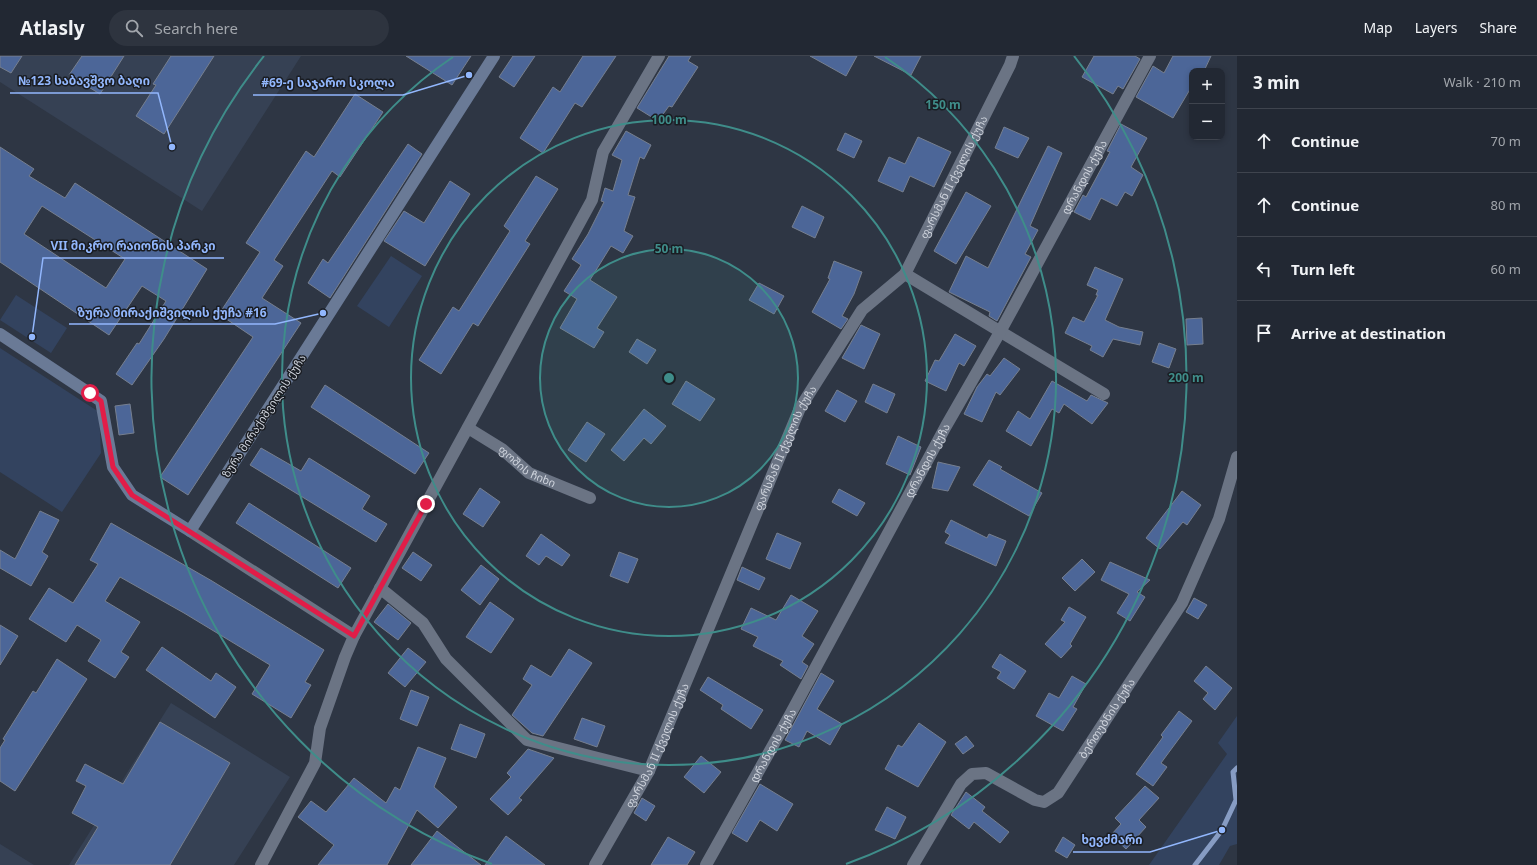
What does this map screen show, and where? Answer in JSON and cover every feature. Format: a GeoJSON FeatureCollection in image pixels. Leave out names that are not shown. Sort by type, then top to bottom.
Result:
{"type":"FeatureCollection","features":[{"type":"Feature","properties":{"kind":"street","name":"ზურა მირაქიშვილის ქუჩა"},"geometry":{"type":"LineString","coordinates":[[190,531],[494,56]]}},
{"type":"Feature","properties":{"kind":"street"},"geometry":{"type":"LineString","coordinates":[[261,865],[315,763],[320,728],[344,657],[354,636],[592,200],[603,152],[659,56]]}},
{"type":"Feature","properties":{"kind":"street","name":"ფარსმან II ქველის ქუჩა"},"geometry":{"type":"LineString","coordinates":[[595,865],[649,771],[800,408],[862,310],[905,274],[1010,65],[1013,56]]}},
{"type":"Feature","properties":{"kind":"street","name":"დრანდის ქუჩა"},"geometry":{"type":"LineString","coordinates":[[706,865],[790,715],[946,426],[1000,332],[1150,56]]}},
{"type":"Feature","properties":{"kind":"street"},"geometry":{"type":"LineString","coordinates":[[905,274],[1104,394]]}},
{"type":"Feature","properties":{"kind":"street"},"geometry":{"type":"LineString","coordinates":[[0,334],[101,401],[113,467],[127,490],[132,495],[354,636]]}},
{"type":"Feature","properties":{"kind":"street","name":"ფოშის ჩიხი"},"geometry":{"type":"LineString","coordinates":[[468,428],[502,448],[529,473],[590,498]]}},
{"type":"Feature","properties":{"kind":"street","name":"ბერთუბნის ქუჩა"},"geometry":{"type":"LineString","coordinates":[[913,865],[961,784],[972,774],[986,773],[1034,800],[1044,802],[1058,793],[1182,603],[1219,519],[1237,457]]}},
{"type":"Feature","properties":{"kind":"street"},"geometry":{"type":"LineString","coordinates":[[380,588],[423,623],[446,659],[527,740],[649,771]]}},
{"type":"Feature","properties":{"kind":"shaded area"},"geometry":{"type":"Polygon","coordinates":[[[0,56],[301,56],[202,211],[0,82],[0,56]]]}},
{"type":"Feature","properties":{"kind":"shaded area"},"geometry":{"type":"Polygon","coordinates":[[[391,256],[422,276],[389,327],[357,306],[391,256]]]}},
{"type":"Feature","properties":{"kind":"shaded area"},"geometry":{"type":"Polygon","coordinates":[[[16,295],[67,328],[51,353],[0,320],[16,295]]]}},
{"type":"Feature","properties":{"kind":"shaded area"},"geometry":{"type":"Polygon","coordinates":[[[0,348],[99,412],[101,453],[62,512],[0,472],[0,348]]]}},
{"type":"Feature","properties":{"kind":"shaded area"},"geometry":{"type":"Polygon","coordinates":[[[171,703],[290,777],[234,865],[69,865],[171,703]]]}},
{"type":"Feature","properties":{"kind":"shaded area"},"geometry":{"type":"Polygon","coordinates":[[[1237,716],[1237,844],[1230,846],[1219,865],[1149,865],[1227,754],[1218,743],[1237,716]]]}},
{"type":"Feature","properties":{"kind":"shaded area"},"geometry":{"type":"Polygon","coordinates":[[[0,844],[34,865],[0,865],[0,844]]]}},
{"type":"Feature","properties":{"kind":"building"},"geometry":{"type":"Polygon","coordinates":[[[0,56],[22,56],[11,73],[0,67],[0,56]]]}},
{"type":"Feature","properties":{"kind":"building"},"geometry":{"type":"Polygon","coordinates":[[[82,56],[124,56],[100,94],[69,75],[82,56]]]}},
{"type":"Feature","properties":{"kind":"building"},"geometry":{"type":"Polygon","coordinates":[[[171,56],[214,56],[164,134],[136,116],[156,85],[153,84],[171,56]]]}},
{"type":"Feature","properties":{"kind":"building"},"geometry":{"type":"Polygon","coordinates":[[[406,56],[471,56],[452,85],[406,56]]]}},
{"type":"Feature","properties":{"kind":"building"},"geometry":{"type":"Polygon","coordinates":[[[513,56],[535,56],[514,87],[499,77],[513,56]]]}},
{"type":"Feature","properties":{"kind":"building"},"geometry":{"type":"Polygon","coordinates":[[[583,56],[616,56],[582,107],[575,103],[543,153],[520,138],[553,87],[560,92],[583,56]]]}},
{"type":"Feature","properties":{"kind":"building"},"geometry":{"type":"Polygon","coordinates":[[[669,56],[691,56],[688,61],[698,67],[672,107],[669,106],[658,121],[637,108],[669,56]]]}},
{"type":"Feature","properties":{"kind":"building"},"geometry":{"type":"Polygon","coordinates":[[[810,56],[857,56],[846,76],[810,56]]]}},
{"type":"Feature","properties":{"kind":"building"},"geometry":{"type":"Polygon","coordinates":[[[874,56],[921,56],[911,75],[874,56]]]}},
{"type":"Feature","properties":{"kind":"building"},"geometry":{"type":"Polygon","coordinates":[[[1094,56],[1135,56],[1140,59],[1123,89],[1118,86],[1113,94],[1082,77],[1094,56]]]}},
{"type":"Feature","properties":{"kind":"building"},"geometry":{"type":"Polygon","coordinates":[[[1173,56],[1211,56],[1205,68],[1189,68],[1189,91],[1173,118],[1136,97],[1153,66],[1164,73],[1173,56]]]}},
{"type":"Feature","properties":{"kind":"building"},"geometry":{"type":"Polygon","coordinates":[[[355,94],[383,112],[340,177],[332,171],[274,260],[283,266],[262,298],[301,323],[188,495],[160,477],[253,337],[219,314],[260,252],[246,243],[306,151],[314,157],[355,94]]]}},
{"type":"Feature","properties":{"kind":"building"},"geometry":{"type":"Polygon","coordinates":[[[1121,124],[1147,138],[1131,167],[1143,175],[1132,196],[1125,192],[1117,206],[1101,198],[1090,220],[1074,212],[1083,195],[1086,197],[1110,152],[1107,151],[1121,124]]]}},
{"type":"Feature","properties":{"kind":"building"},"geometry":{"type":"Polygon","coordinates":[[[1004,127],[1029,138],[1018,158],[995,148],[1004,127]]]}},
{"type":"Feature","properties":{"kind":"building"},"geometry":{"type":"Polygon","coordinates":[[[626,131],[651,145],[644,159],[640,157],[628,195],[635,197],[624,231],[633,236],[623,253],[611,246],[590,280],[617,297],[597,328],[604,332],[594,348],[560,328],[577,299],[564,291],[581,265],[572,259],[588,234],[604,202],[601,201],[605,188],[613,191],[622,160],[612,155],[626,131]]]}},
{"type":"Feature","properties":{"kind":"building"},"geometry":{"type":"Polygon","coordinates":[[[845,133],[862,141],[854,158],[837,150],[845,133]]]}},
{"type":"Feature","properties":{"kind":"building"},"geometry":{"type":"Polygon","coordinates":[[[918,137],[951,152],[934,187],[910,176],[903,192],[878,181],[889,157],[905,164],[918,137]]]}},
{"type":"Feature","properties":{"kind":"building"},"geometry":{"type":"Polygon","coordinates":[[[408,144],[422,154],[330,298],[308,283],[323,259],[328,263],[408,144]]]}},
{"type":"Feature","properties":{"kind":"building"},"geometry":{"type":"Polygon","coordinates":[[[1048,146],[1062,153],[1030,226],[1038,230],[1025,254],[1031,257],[997,321],[989,316],[990,312],[949,292],[966,256],[988,268],[1048,146]]]}},
{"type":"Feature","properties":{"kind":"building"},"geometry":{"type":"Polygon","coordinates":[[[0,147],[34,169],[29,176],[65,198],[75,183],[207,269],[164,339],[132,385],[116,374],[137,343],[139,344],[166,301],[142,286],[109,335],[0,262],[0,147]],[[42,206],[24,234],[106,288],[125,259],[42,206]]]}},
{"type":"Feature","properties":{"kind":"building"},"geometry":{"type":"Polygon","coordinates":[[[536,176],[558,189],[525,241],[530,244],[478,326],[473,323],[441,374],[419,360],[453,307],[459,311],[510,231],[504,226],[536,176]]]}},
{"type":"Feature","properties":{"kind":"building"},"geometry":{"type":"Polygon","coordinates":[[[450,181],[470,194],[425,266],[384,241],[404,211],[424,223],[450,181]]]}},
{"type":"Feature","properties":{"kind":"building"},"geometry":{"type":"Polygon","coordinates":[[[966,192],[991,206],[956,264],[934,251],[966,192]]]}},
{"type":"Feature","properties":{"kind":"building"},"geometry":{"type":"Polygon","coordinates":[[[802,206],[824,217],[815,238],[792,227],[802,206]]]}},
{"type":"Feature","properties":{"kind":"building"},"geometry":{"type":"Polygon","coordinates":[[[834,261],[862,272],[854,294],[842,316],[848,319],[841,329],[812,312],[830,279],[828,278],[834,261]]]}},
{"type":"Feature","properties":{"kind":"building"},"geometry":{"type":"Polygon","coordinates":[[[1095,267],[1123,279],[1105,320],[1119,327],[1143,332],[1140,345],[1113,339],[1103,357],[1090,350],[1092,346],[1065,333],[1073,317],[1084,322],[1098,295],[1096,295],[1098,290],[1087,285],[1095,267]]]}},
{"type":"Feature","properties":{"kind":"building"},"geometry":{"type":"Polygon","coordinates":[[[759,283],[784,296],[774,314],[749,300],[759,283]]]}},
{"type":"Feature","properties":{"kind":"building"},"geometry":{"type":"Polygon","coordinates":[[[1202,318],[1203,344],[1187,345],[1186,319],[1202,318]]]}},
{"type":"Feature","properties":{"kind":"building"},"geometry":{"type":"Polygon","coordinates":[[[861,325],[880,334],[864,369],[842,358],[861,325]]]}},
{"type":"Feature","properties":{"kind":"building"},"geometry":{"type":"Polygon","coordinates":[[[955,334],[976,346],[964,366],[959,363],[946,391],[925,381],[935,360],[939,361],[955,334]]]}},
{"type":"Feature","properties":{"kind":"building"},"geometry":{"type":"Polygon","coordinates":[[[637,339],[656,350],[647,364],[629,352],[637,339]]]}},
{"type":"Feature","properties":{"kind":"building"},"geometry":{"type":"Polygon","coordinates":[[[1159,343],[1176,349],[1169,368],[1152,362],[1159,343]]]}},
{"type":"Feature","properties":{"kind":"building"},"geometry":{"type":"Polygon","coordinates":[[[1004,358],[1020,369],[1000,395],[996,392],[982,422],[964,414],[977,387],[987,374],[990,376],[1004,358]]]}},
{"type":"Feature","properties":{"kind":"building"},"geometry":{"type":"Polygon","coordinates":[[[686,381],[715,399],[700,421],[672,404],[686,381]]]}},
{"type":"Feature","properties":{"kind":"building"},"geometry":{"type":"Polygon","coordinates":[[[1052,381],[1087,401],[1091,395],[1108,403],[1092,424],[1064,404],[1059,413],[1052,409],[1031,446],[1006,431],[1018,411],[1030,419],[1052,381]]]}},
{"type":"Feature","properties":{"kind":"building"},"geometry":{"type":"Polygon","coordinates":[[[873,384],[895,394],[887,413],[865,402],[873,384]]]}},
{"type":"Feature","properties":{"kind":"building"},"geometry":{"type":"Polygon","coordinates":[[[325,385],[429,453],[415,474],[311,407],[325,385]]]}},
{"type":"Feature","properties":{"kind":"building"},"geometry":{"type":"Polygon","coordinates":[[[837,390],[857,401],[845,422],[825,411],[837,390]]]}},
{"type":"Feature","properties":{"kind":"building"},"geometry":{"type":"Polygon","coordinates":[[[130,404],[134,433],[119,435],[115,406],[130,404]]]}},
{"type":"Feature","properties":{"kind":"building"},"geometry":{"type":"Polygon","coordinates":[[[644,409],[666,426],[651,444],[644,438],[624,461],[611,450],[644,409]]]}},
{"type":"Feature","properties":{"kind":"building"},"geometry":{"type":"Polygon","coordinates":[[[587,422],[605,434],[586,462],[568,450],[587,422]]]}},
{"type":"Feature","properties":{"kind":"building"},"geometry":{"type":"Polygon","coordinates":[[[898,436],[921,447],[910,475],[886,464],[898,436]]]}},
{"type":"Feature","properties":{"kind":"building"},"geometry":{"type":"Polygon","coordinates":[[[261,448],[301,471],[309,458],[370,496],[362,509],[387,524],[376,542],[250,465],[261,448]]]}},
{"type":"Feature","properties":{"kind":"building"},"geometry":{"type":"Polygon","coordinates":[[[989,460],[1002,467],[1000,469],[1042,493],[1029,516],[973,485],[989,460]]]}},
{"type":"Feature","properties":{"kind":"building"},"geometry":{"type":"Polygon","coordinates":[[[938,462],[960,467],[948,491],[932,488],[938,462]]]}},
{"type":"Feature","properties":{"kind":"building"},"geometry":{"type":"Polygon","coordinates":[[[480,488],[500,502],[483,527],[463,514],[480,488]]]}},
{"type":"Feature","properties":{"kind":"building"},"geometry":{"type":"Polygon","coordinates":[[[839,489],[865,503],[857,516],[832,502],[839,489]]]}},
{"type":"Feature","properties":{"kind":"building"},"geometry":{"type":"Polygon","coordinates":[[[1182,491],[1201,505],[1187,525],[1183,522],[1160,549],[1146,538],[1182,491]]]}},
{"type":"Feature","properties":{"kind":"building"},"geometry":{"type":"Polygon","coordinates":[[[249,503],[351,568],[338,588],[236,523],[249,503]]]}},
{"type":"Feature","properties":{"kind":"building"},"geometry":{"type":"Polygon","coordinates":[[[40,511],[59,520],[42,552],[48,556],[31,586],[0,568],[0,550],[15,559],[40,511]]]}},
{"type":"Feature","properties":{"kind":"building"},"geometry":{"type":"Polygon","coordinates":[[[951,520],[987,538],[989,534],[1006,541],[996,566],[945,543],[950,535],[945,532],[951,520]]]}},
{"type":"Feature","properties":{"kind":"building"},"geometry":{"type":"Polygon","coordinates":[[[111,523],[212,581],[324,650],[305,682],[311,685],[291,718],[252,694],[270,665],[184,613],[120,577],[105,601],[140,622],[121,652],[129,657],[115,678],[88,661],[101,640],[77,625],[66,642],[29,619],[49,588],[73,603],[98,564],[90,560],[111,523]]]}},
{"type":"Feature","properties":{"kind":"building"},"geometry":{"type":"Polygon","coordinates":[[[777,533],[801,543],[790,569],[766,559],[777,533]]]}},
{"type":"Feature","properties":{"kind":"building"},"geometry":{"type":"Polygon","coordinates":[[[541,534],[570,555],[562,566],[546,556],[539,565],[526,556],[541,534]]]}},
{"type":"Feature","properties":{"kind":"building"},"geometry":{"type":"Polygon","coordinates":[[[413,552],[432,565],[421,581],[402,568],[413,552]]]}},
{"type":"Feature","properties":{"kind":"building"},"geometry":{"type":"Polygon","coordinates":[[[619,552],[638,559],[628,583],[610,576],[619,552]]]}},
{"type":"Feature","properties":{"kind":"building"},"geometry":{"type":"Polygon","coordinates":[[[1082,559],[1095,572],[1075,591],[1062,578],[1082,559]]]}},
{"type":"Feature","properties":{"kind":"building"},"geometry":{"type":"Polygon","coordinates":[[[1110,562],[1150,580],[1137,592],[1145,597],[1130,621],[1117,613],[1129,594],[1101,580],[1110,562]]]}},
{"type":"Feature","properties":{"kind":"building"},"geometry":{"type":"Polygon","coordinates":[[[481,565],[499,579],[480,605],[461,590],[481,565]]]}},
{"type":"Feature","properties":{"kind":"building"},"geometry":{"type":"Polygon","coordinates":[[[742,567],[765,578],[759,590],[737,580],[742,567]]]}},
{"type":"Feature","properties":{"kind":"building"},"geometry":{"type":"Polygon","coordinates":[[[791,595],[818,611],[802,636],[814,644],[802,662],[808,666],[801,679],[780,665],[783,661],[753,646],[758,637],[741,629],[751,608],[776,620],[791,595]]]}},
{"type":"Feature","properties":{"kind":"building"},"geometry":{"type":"Polygon","coordinates":[[[1194,598],[1207,605],[1198,619],[1186,612],[1194,598]]]}},
{"type":"Feature","properties":{"kind":"building"},"geometry":{"type":"Polygon","coordinates":[[[490,602],[514,619],[491,653],[466,637],[490,602]]]}},
{"type":"Feature","properties":{"kind":"building"},"geometry":{"type":"Polygon","coordinates":[[[388,604],[411,623],[398,640],[374,622],[388,604]]]}},
{"type":"Feature","properties":{"kind":"building"},"geometry":{"type":"Polygon","coordinates":[[[1069,607],[1086,617],[1070,644],[1072,646],[1061,658],[1045,644],[1065,622],[1061,620],[1069,607]]]}},
{"type":"Feature","properties":{"kind":"building"},"geometry":{"type":"Polygon","coordinates":[[[0,625],[18,636],[0,665],[0,625]]]}},
{"type":"Feature","properties":{"kind":"building"},"geometry":{"type":"Polygon","coordinates":[[[162,647],[211,681],[216,673],[236,687],[215,718],[146,670],[162,647]]]}},
{"type":"Feature","properties":{"kind":"building"},"geometry":{"type":"Polygon","coordinates":[[[408,648],[426,662],[405,687],[388,673],[408,648]]]}},
{"type":"Feature","properties":{"kind":"building"},"geometry":{"type":"Polygon","coordinates":[[[569,649],[592,663],[543,736],[532,733],[512,715],[532,685],[523,679],[531,665],[551,677],[569,649]]]}},
{"type":"Feature","properties":{"kind":"building"},"geometry":{"type":"Polygon","coordinates":[[[1000,654],[1026,671],[1014,689],[997,678],[1001,672],[992,667],[1000,654]]]}},
{"type":"Feature","properties":{"kind":"building"},"geometry":{"type":"Polygon","coordinates":[[[57,659],[87,679],[15,791],[0,781],[0,748],[5,740],[3,739],[33,691],[36,693],[57,659]]]}},
{"type":"Feature","properties":{"kind":"building"},"geometry":{"type":"Polygon","coordinates":[[[1206,666],[1232,688],[1215,710],[1203,699],[1208,693],[1194,681],[1206,666]]]}},
{"type":"Feature","properties":{"kind":"building"},"geometry":{"type":"Polygon","coordinates":[[[821,673],[834,681],[817,709],[842,724],[830,745],[807,731],[799,747],[785,740],[821,673]]]}},
{"type":"Feature","properties":{"kind":"building"},"geometry":{"type":"Polygon","coordinates":[[[1072,676],[1086,684],[1073,707],[1077,709],[1063,731],[1036,716],[1049,693],[1059,698],[1072,676]]]}},
{"type":"Feature","properties":{"kind":"building"},"geometry":{"type":"Polygon","coordinates":[[[708,677],[763,710],[751,729],[721,709],[723,705],[700,690],[708,677]]]}},
{"type":"Feature","properties":{"kind":"building"},"geometry":{"type":"Polygon","coordinates":[[[411,690],[429,697],[417,726],[400,719],[411,690]]]}},
{"type":"Feature","properties":{"kind":"building"},"geometry":{"type":"Polygon","coordinates":[[[1179,711],[1192,721],[1161,763],[1167,767],[1153,786],[1136,774],[1163,737],[1161,735],[1179,711]]]}},
{"type":"Feature","properties":{"kind":"building"},"geometry":{"type":"Polygon","coordinates":[[[582,718],[605,726],[597,747],[574,739],[582,718]]]}},
{"type":"Feature","properties":{"kind":"building"},"geometry":{"type":"Polygon","coordinates":[[[160,722],[230,763],[170,865],[75,865],[98,827],[72,813],[86,786],[76,781],[85,764],[123,784],[160,722]]]}},
{"type":"Feature","properties":{"kind":"building"},"geometry":{"type":"Polygon","coordinates":[[[919,723],[946,742],[918,787],[885,769],[898,745],[902,747],[919,723]]]}},
{"type":"Feature","properties":{"kind":"building"},"geometry":{"type":"Polygon","coordinates":[[[460,724],[485,734],[476,758],[451,749],[460,724]]]}},
{"type":"Feature","properties":{"kind":"building"},"geometry":{"type":"Polygon","coordinates":[[[966,736],[974,746],[963,754],[955,744],[966,736]]]}},
{"type":"Feature","properties":{"kind":"building"},"geometry":{"type":"Polygon","coordinates":[[[418,747],[446,758],[434,787],[457,807],[438,828],[417,810],[387,865],[318,865],[334,845],[298,817],[311,801],[326,812],[354,778],[386,803],[395,787],[400,790],[418,747]]]}},
{"type":"Feature","properties":{"kind":"building"},"geometry":{"type":"Polygon","coordinates":[[[528,749],[554,758],[519,798],[522,800],[508,815],[490,799],[511,777],[507,773],[528,749]]]}},
{"type":"Feature","properties":{"kind":"building"},"geometry":{"type":"Polygon","coordinates":[[[701,756],[721,772],[704,793],[684,777],[701,756]]]}},
{"type":"Feature","properties":{"kind":"building"},"geometry":{"type":"Polygon","coordinates":[[[760,784],[793,804],[777,831],[760,820],[747,842],[732,833],[760,784]]]}},
{"type":"Feature","properties":{"kind":"building"},"geometry":{"type":"Polygon","coordinates":[[[1145,786],[1159,798],[1139,820],[1146,827],[1126,849],[1111,835],[1121,824],[1115,818],[1145,786]]]}},
{"type":"Feature","properties":{"kind":"building"},"geometry":{"type":"Polygon","coordinates":[[[966,792],[985,807],[982,811],[1009,832],[1000,843],[974,822],[969,829],[951,815],[966,792]]]}},
{"type":"Feature","properties":{"kind":"building"},"geometry":{"type":"Polygon","coordinates":[[[642,798],[655,806],[646,821],[634,813],[642,798]]]}},
{"type":"Feature","properties":{"kind":"building"},"geometry":{"type":"Polygon","coordinates":[[[887,807],[906,817],[895,839],[875,830],[887,807]]]}},
{"type":"Feature","properties":{"kind":"building"},"geometry":{"type":"Polygon","coordinates":[[[437,831],[481,865],[411,865],[437,831]]]}},
{"type":"Feature","properties":{"kind":"building"},"geometry":{"type":"Polygon","coordinates":[[[506,836],[545,865],[485,865],[506,836]]]}},
{"type":"Feature","properties":{"kind":"building"},"geometry":{"type":"Polygon","coordinates":[[[668,837],[695,852],[687,865],[651,865],[668,837]]]}},
{"type":"Feature","properties":{"kind":"building"},"geometry":{"type":"Polygon","coordinates":[[[1063,837],[1075,845],[1067,858],[1055,851],[1063,837]]]}},
{"type":"Feature","properties":{"kind":"waterway"},"geometry":{"type":"LineString","coordinates":[[1195,865],[1222,830],[1236,800],[1233,772],[1237,768]]}},
{"type":"Feature","properties":{"kind":"place","name":"#69-ე საჯარო სკოლა"},"geometry":{"type":"Point","coordinates":[469,75]}},
{"type":"Feature","properties":{"kind":"place","name":"№123 საბავშვო ბაღი"},"geometry":{"type":"Point","coordinates":[172,147]}},
{"type":"Feature","properties":{"kind":"place","name":"ზურა მირაქიშვილის ქუჩა #16"},"geometry":{"type":"Point","coordinates":[323,313]}},
{"type":"Feature","properties":{"kind":"place","name":"VII მიკრო რაიონის პარკი"},"geometry":{"type":"Point","coordinates":[32,337]}},
{"type":"Feature","properties":{"kind":"place","name":"ხევძმარი"},"geometry":{"type":"Point","coordinates":[1222,830]}},
{"type":"Feature","properties":{"kind":"route"},"geometry":{"type":"LineString","coordinates":[[90,393],[101,401],[113,467],[127,490],[132,495],[354,636],[426,504]]}}]}
